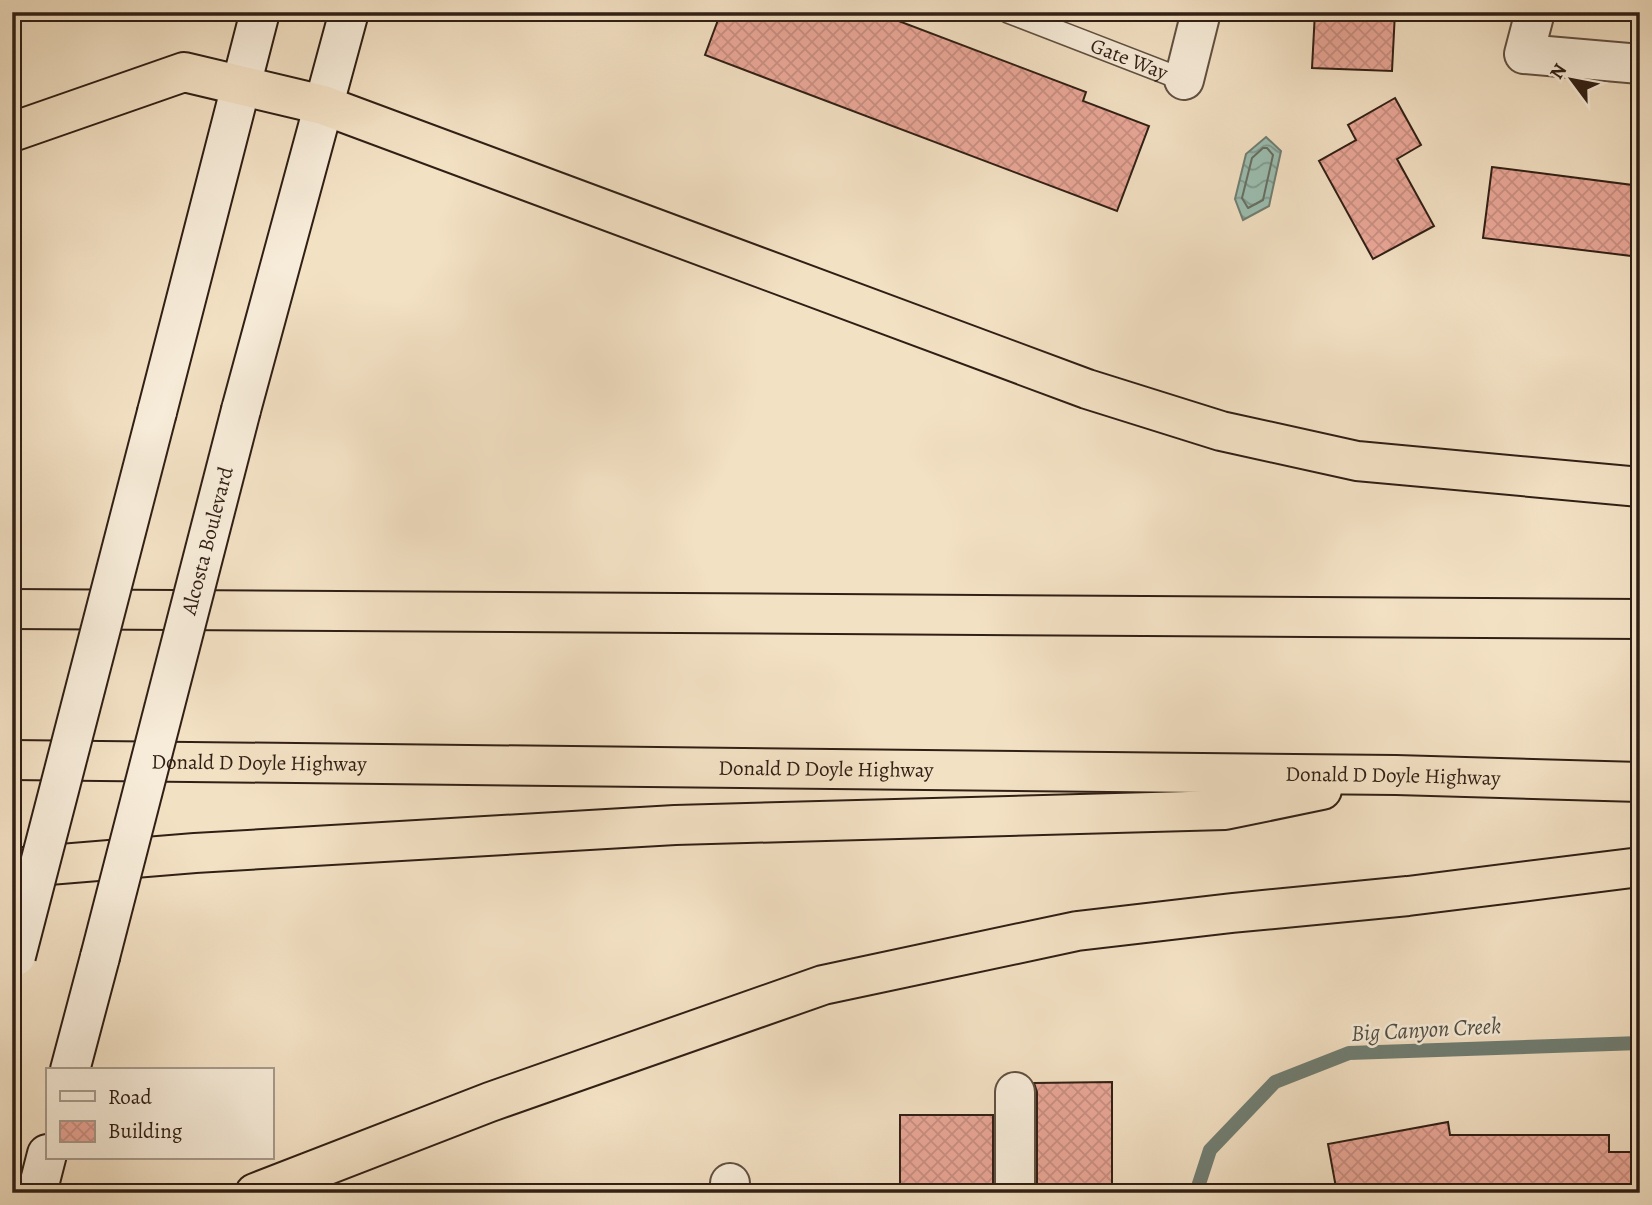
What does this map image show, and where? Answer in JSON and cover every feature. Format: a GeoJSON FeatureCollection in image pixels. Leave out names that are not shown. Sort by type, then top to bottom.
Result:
{"type":"FeatureCollection","features":[{"type":"Feature","properties":{"kind":"highway"},"geometry":{"type":"LineString","coordinates":[[12,132],[184,72],[324,106],[1087,389],[1221,430],[1357,461],[1640,487]]}},
{"type":"Feature","properties":{"kind":"highway"},"geometry":{"type":"LineString","coordinates":[[12,608],[1640,619]]}},
{"type":"Feature","properties":{"kind":"highway","name":"Donald D Doyle Highway"},"geometry":{"type":"LineString","coordinates":[[12,760],[1396,775],[1640,782]]}},
{"type":"Feature","properties":{"kind":"highway"},"geometry":{"type":"LineString","coordinates":[[12,868],[195,853],[675,825],[1225,810],[1396,775]]}},
{"type":"Feature","properties":{"kind":"highway"},"geometry":{"type":"LineString","coordinates":[[254,1193],[490,1102],[822,985],[1077,931],[1408,896],[1640,867]]}},
{"type":"Feature","properties":{"kind":"main road"},"geometry":{"type":"LineString","coordinates":[[14,963],[260,12]]}},
{"type":"Feature","properties":{"kind":"main road","name":"Alcosta Boulevard"},"geometry":{"type":"LineString","coordinates":[[71,1068],[241,410],[349,12]]}},
{"type":"Feature","properties":{"kind":"main road","name":"Gate Way"},"geometry":{"type":"LineString","coordinates":[[1184,80],[1201,12]]}},
{"type":"Feature","properties":{"kind":"main road"},"geometry":{"type":"LineString","coordinates":[[1535,12],[1524,54],[1640,64]]}},
{"type":"Feature","properties":{"kind":"main road"},"geometry":{"type":"LineString","coordinates":[[1015,1092],[1015,1193]]}},
{"type":"Feature","properties":{"kind":"main road"},"geometry":{"type":"LineString","coordinates":[[37,1193],[46,1158]]}},
{"type":"Feature","properties":{"kind":"lane","name":"Gate Way"},"geometry":{"type":"LineString","coordinates":[[1009,12],[1184,80]]}},
{"type":"Feature","properties":{"kind":"water"},"geometry":{"type":"Polygon","coordinates":[[[1266,137],[1281,151],[1269,206],[1243,220],[1235,199],[1246,154],[1266,137]]]}},
{"type":"Feature","properties":{"kind":"building"},"geometry":{"type":"Polygon","coordinates":[[[721,12],[875,12],[1086,92],[1083,101],[1149,126],[1117,211],[705,55],[721,12]]]}},
{"type":"Feature","properties":{"kind":"building"},"geometry":{"type":"Polygon","coordinates":[[[1315,12],[1395,12],[1392,71],[1312,68],[1315,12]]]}},
{"type":"Feature","properties":{"kind":"building"},"geometry":{"type":"Polygon","coordinates":[[[1395,98],[1421,145],[1397,159],[1434,226],[1373,259],[1319,161],[1356,140],[1348,125],[1395,98]]]}},
{"type":"Feature","properties":{"kind":"building"},"geometry":{"type":"Polygon","coordinates":[[[1492,167],[1640,186],[1640,257],[1483,238],[1492,167]]]}},
{"type":"Feature","properties":{"kind":"building"},"geometry":{"type":"Polygon","coordinates":[[[1112,1082],[1112,1193],[1037,1193],[1037,1092],[1034,1083],[1112,1082]]]}},
{"type":"Feature","properties":{"kind":"building"},"geometry":{"type":"Polygon","coordinates":[[[900,1115],[993,1115],[993,1193],[900,1193],[900,1115]]]}},
{"type":"Feature","properties":{"kind":"building"},"geometry":{"type":"Polygon","coordinates":[[[1448,1122],[1450,1135],[1609,1135],[1609,1152],[1640,1152],[1640,1193],[1337,1193],[1328,1144],[1448,1122]]]}},
{"type":"Feature","properties":{"kind":"waterway","name":"Big Canyon Creek"},"geometry":{"type":"LineString","coordinates":[[1196,1193],[1210,1150],[1275,1082],[1349,1053],[1640,1043]]}}]}
